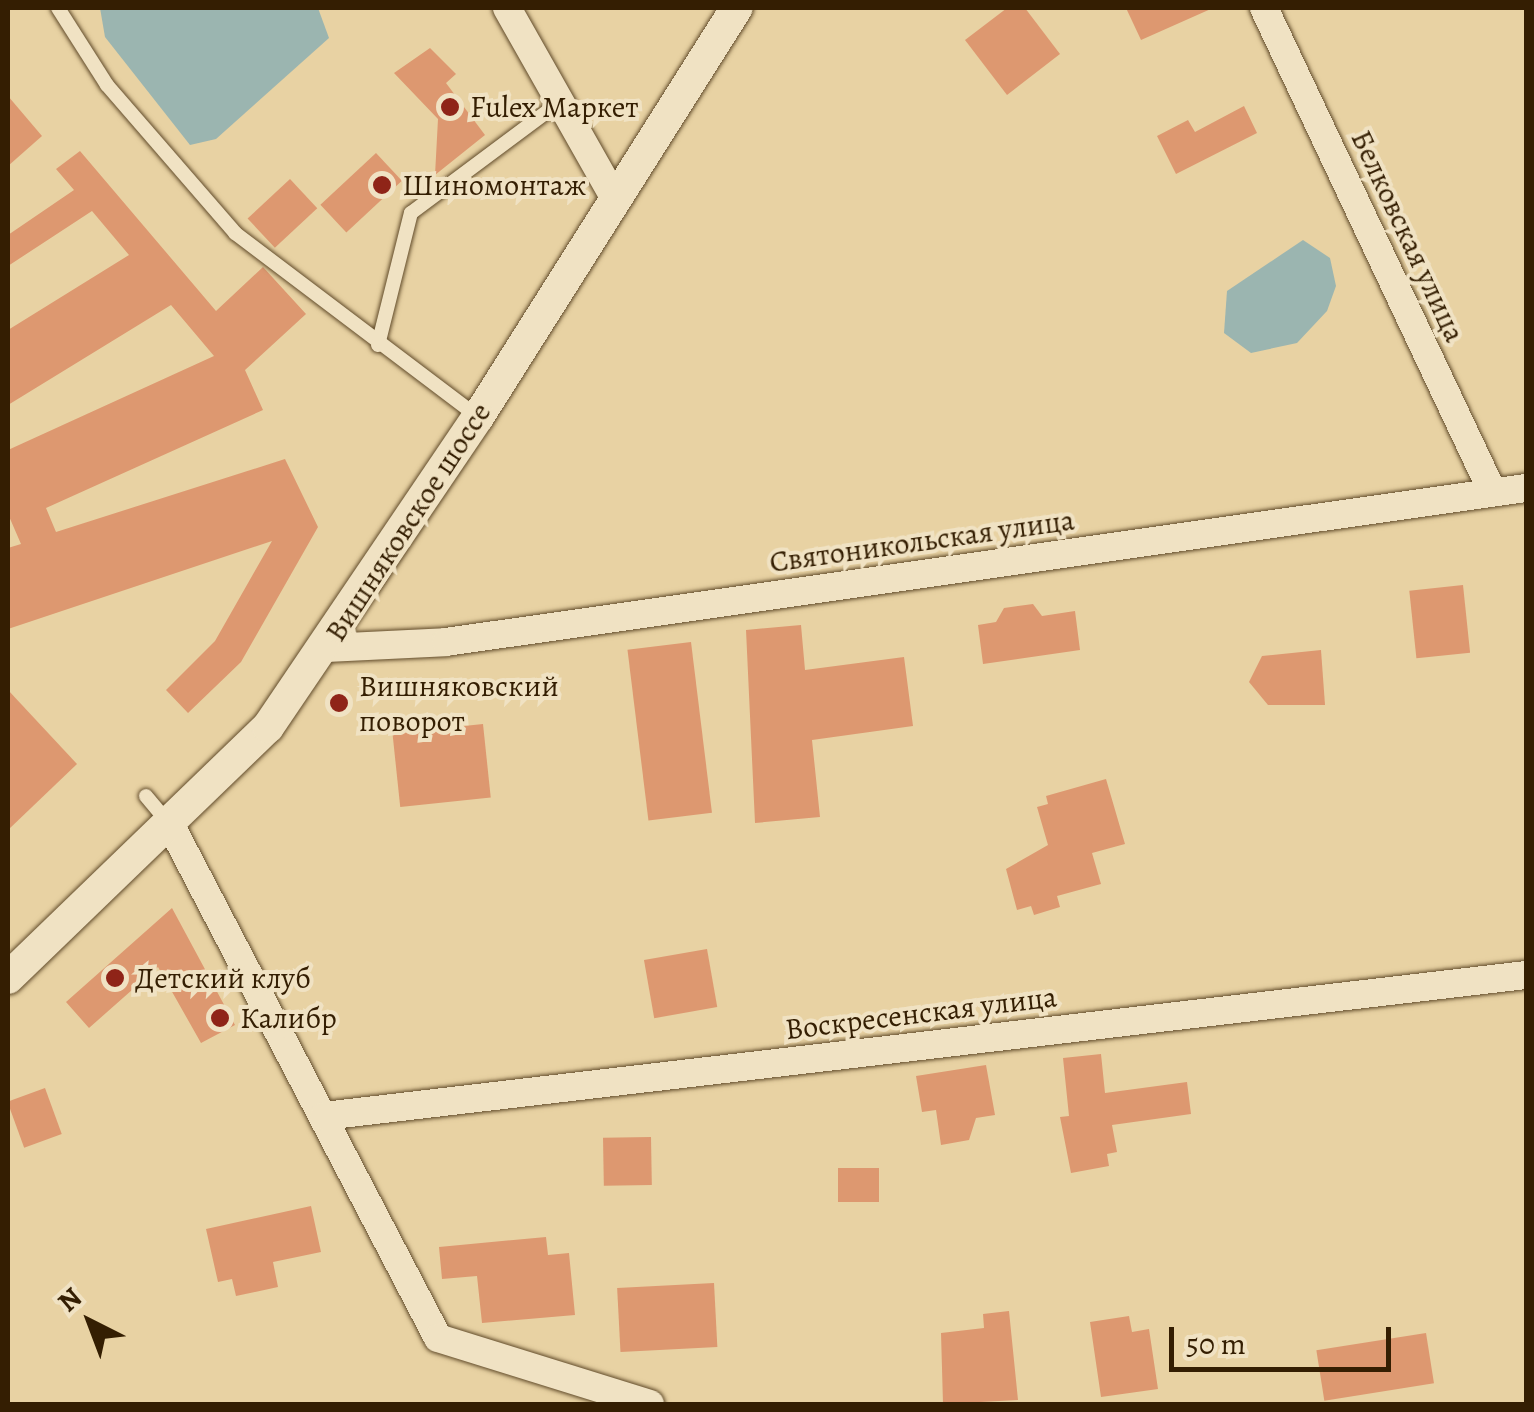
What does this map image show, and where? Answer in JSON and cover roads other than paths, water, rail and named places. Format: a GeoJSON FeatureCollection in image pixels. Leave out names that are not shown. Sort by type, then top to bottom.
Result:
{"type":"FeatureCollection","features":[{"type":"Feature","properties":{"kind":"street"},"geometry":{"type":"LineString","coordinates":[[508,8],[614,197]]}},
{"type":"Feature","properties":{"kind":"street","name":"Вишняковское шоссе"},"geometry":{"type":"LineString","coordinates":[[8,978],[171,826],[268,728],[478,417],[614,197],[738,8]]}},
{"type":"Feature","properties":{"kind":"street","name":"Белковская улица"},"geometry":{"type":"LineString","coordinates":[[1264,8],[1492,491]]}},
{"type":"Feature","properties":{"kind":"street","name":"Святоникольская улица"},"geometry":{"type":"LineString","coordinates":[[325,648],[446,642],[1526,488]]}},
{"type":"Feature","properties":{"kind":"street"},"geometry":{"type":"LineString","coordinates":[[171,826],[438,1338],[650,1404]]}},
{"type":"Feature","properties":{"kind":"street","name":"Воскресенская улица"},"geometry":{"type":"LineString","coordinates":[[324,1116],[1526,976]]}},
{"type":"Feature","properties":{"kind":"lane"},"geometry":{"type":"LineString","coordinates":[[58,8],[107,85],[235,232],[478,417]]}},
{"type":"Feature","properties":{"kind":"lane"},"geometry":{"type":"LineString","coordinates":[[378,344],[411,212],[560,102]]}},
{"type":"Feature","properties":{"kind":"lane"},"geometry":{"type":"LineString","coordinates":[[146,796],[171,826]]}},
{"type":"Feature","properties":{"kind":"water"},"geometry":{"type":"Polygon","coordinates":[[[100,8],[318,8],[329,38],[216,139],[190,145],[105,37],[100,8]]]}},
{"type":"Feature","properties":{"kind":"water"},"geometry":{"type":"Polygon","coordinates":[[[1303,240],[1330,258],[1336,286],[1327,311],[1297,343],[1251,353],[1224,333],[1227,291],[1303,240]]]}},
{"type":"Feature","properties":{"kind":"place","name":"Fulex Маркет"},"geometry":{"type":"Point","coordinates":[450,107]}},
{"type":"Feature","properties":{"kind":"place","name":"Шиномонтаж"},"geometry":{"type":"Point","coordinates":[382,185]}},
{"type":"Feature","properties":{"kind":"place","name":"Вишняковский поворот"},"geometry":{"type":"Point","coordinates":[339,703]}},
{"type":"Feature","properties":{"kind":"place","name":"Детский клуб"},"geometry":{"type":"Point","coordinates":[115,978]}},
{"type":"Feature","properties":{"kind":"place","name":"Калибр"},"geometry":{"type":"Point","coordinates":[220,1018]}}]}
